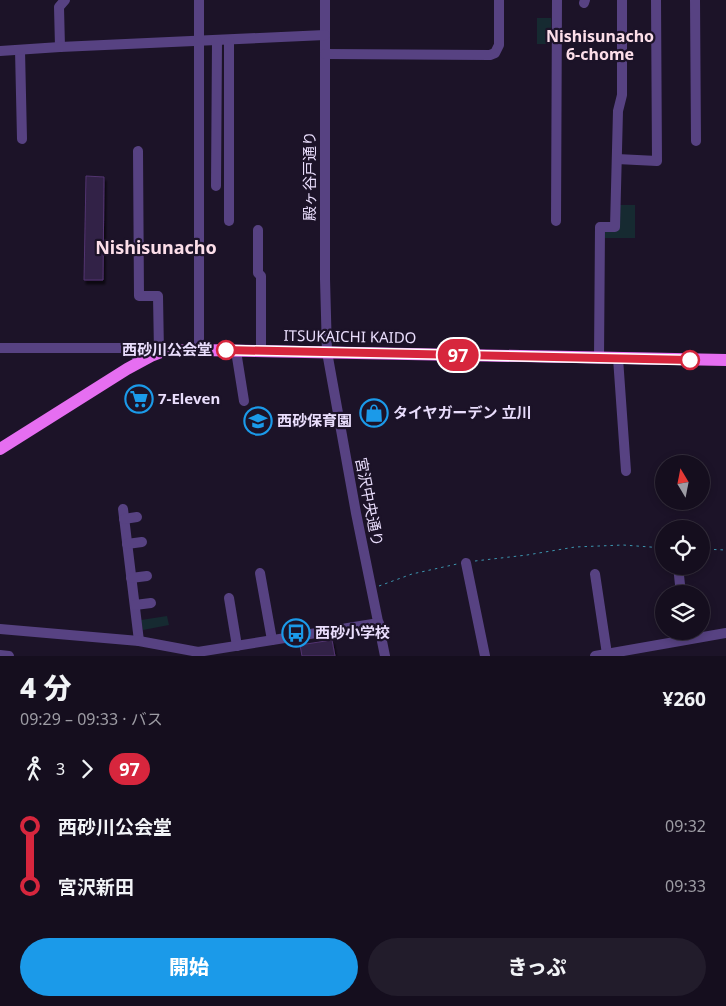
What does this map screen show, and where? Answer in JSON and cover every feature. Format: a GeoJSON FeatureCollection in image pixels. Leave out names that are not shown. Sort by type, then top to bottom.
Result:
{"type":"FeatureCollection","features":[{"type":"Feature","properties":{"kind":"main road","name":"ITSUKAICHI KAIDO"},"geometry":{"type":"LineString","coordinates":[[0,449],[140,361],[159,352],[236,350],[726,360]]}},
{"type":"Feature","properties":{"kind":"street"},"geometry":{"type":"LineString","coordinates":[[60,47],[59,6],[65,0]]}},
{"type":"Feature","properties":{"kind":"street"},"geometry":{"type":"LineString","coordinates":[[199,0],[199,350]]}},
{"type":"Feature","properties":{"kind":"street","name":"殿ヶ谷戸通り"},"geometry":{"type":"LineString","coordinates":[[325,0],[325,270],[327,352]]}},
{"type":"Feature","properties":{"kind":"street"},"geometry":{"type":"LineString","coordinates":[[325,54],[490,55],[495,53],[499,45],[499,0]]}},
{"type":"Feature","properties":{"kind":"street"},"geometry":{"type":"LineString","coordinates":[[556,221],[557,0]]}},
{"type":"Feature","properties":{"kind":"street"},"geometry":{"type":"LineString","coordinates":[[599,358],[600,227],[615,227],[618,110],[622,95],[622,0]]}},
{"type":"Feature","properties":{"kind":"street"},"geometry":{"type":"LineString","coordinates":[[617,159],[657,161],[656,0]]}},
{"type":"Feature","properties":{"kind":"street"},"geometry":{"type":"LineString","coordinates":[[695,0],[696,141]]}},
{"type":"Feature","properties":{"kind":"street"},"geometry":{"type":"LineString","coordinates":[[0,52],[60,47],[325,35]]}},
{"type":"Feature","properties":{"kind":"street"},"geometry":{"type":"LineString","coordinates":[[229,40],[229,221]]}},
{"type":"Feature","properties":{"kind":"street"},"geometry":{"type":"LineString","coordinates":[[216,186],[217,41]]}},
{"type":"Feature","properties":{"kind":"street"},"geometry":{"type":"LineString","coordinates":[[20,50],[22,139]]}},
{"type":"Feature","properties":{"kind":"street"},"geometry":{"type":"LineString","coordinates":[[138,151],[138,296],[158,296],[159,352]]}},
{"type":"Feature","properties":{"kind":"street"},"geometry":{"type":"LineString","coordinates":[[217,161],[229,161]]}},
{"type":"Feature","properties":{"kind":"street"},"geometry":{"type":"LineString","coordinates":[[258,230],[258,273],[261,276],[261,351]]}},
{"type":"Feature","properties":{"kind":"street"},"geometry":{"type":"LineString","coordinates":[[0,348],[124,348],[132,350],[140,361]]}},
{"type":"Feature","properties":{"kind":"street"},"geometry":{"type":"LineString","coordinates":[[236,350],[244,400]]}},
{"type":"Feature","properties":{"kind":"street","name":"宮沢中央通り"},"geometry":{"type":"LineString","coordinates":[[327,352],[385,656]]}},
{"type":"Feature","properties":{"kind":"street"},"geometry":{"type":"LineString","coordinates":[[618,358],[626,471]]}},
{"type":"Feature","properties":{"kind":"street"},"geometry":{"type":"LineString","coordinates":[[137,517],[124,514],[139,641]]}},
{"type":"Feature","properties":{"kind":"street"},"geometry":{"type":"LineString","coordinates":[[128,544],[142,542]]}},
{"type":"Feature","properties":{"kind":"street"},"geometry":{"type":"LineString","coordinates":[[466,562],[485,656]]}},
{"type":"Feature","properties":{"kind":"street"},"geometry":{"type":"LineString","coordinates":[[260,573],[272,640]]}},
{"type":"Feature","properties":{"kind":"street"},"geometry":{"type":"LineString","coordinates":[[595,574],[597,607],[607,654]]}},
{"type":"Feature","properties":{"kind":"street"},"geometry":{"type":"LineString","coordinates":[[131,578],[147,576]]}},
{"type":"Feature","properties":{"kind":"street"},"geometry":{"type":"LineString","coordinates":[[229,598],[233,610],[237,646]]}},
{"type":"Feature","properties":{"kind":"street"},"geometry":{"type":"LineString","coordinates":[[135,605],[151,603]]}},
{"type":"Feature","properties":{"kind":"street"},"geometry":{"type":"LineString","coordinates":[[0,629],[139,641],[198,654],[379,623]]}},
{"type":"Feature","properties":{"kind":"street"},"geometry":{"type":"LineString","coordinates":[[710,636],[726,636]]}},
{"type":"Feature","properties":{"kind":"street"},"geometry":{"type":"LineString","coordinates":[[595,656],[666,640]]}},
{"type":"Feature","properties":{"kind":"street"},"geometry":{"type":"LineString","coordinates":[[0,655],[9,656]]}},
{"type":"Feature","properties":{"kind":"path"},"geometry":{"type":"LineString","coordinates":[[371,588],[412,574],[466,562],[575,547],[655,548]]}},
{"type":"Feature","properties":{"kind":"path"},"geometry":{"type":"LineString","coordinates":[[710,549],[726,550]]}},
{"type":"Feature","properties":{"kind":"shaded area"},"geometry":{"type":"Polygon","coordinates":[[[537,18],[551,18],[551,44],[537,44],[537,18]]]}},
{"type":"Feature","properties":{"kind":"shaded area"},"geometry":{"type":"Polygon","coordinates":[[[619,205],[635,205],[635,238],[605,238],[605,230],[619,230],[619,205]]]}},
{"type":"Feature","properties":{"kind":"shaded area"},"geometry":{"type":"Polygon","coordinates":[[[167,616],[169,625],[143,630],[141,620],[167,616]]]}},
{"type":"Feature","properties":{"kind":"building"},"geometry":{"type":"Polygon","coordinates":[[[86,176],[104,177],[103,280],[84,280],[86,176]]]}},
{"type":"Feature","properties":{"kind":"building","name":"7-Eleven"},"geometry":{"type":"Polygon","coordinates":[[[148,392],[150,401],[130,406],[128,396],[148,392]]]}},
{"type":"Feature","properties":{"kind":"building"},"geometry":{"type":"Polygon","coordinates":[[[332,640],[335,656],[302,656],[300,645],[332,640]]]}},
{"type":"Feature","properties":{"kind":"bus line","name":"97"},"geometry":{"type":"LineString","coordinates":[[226,350],[690,360]]}},
{"type":"Feature","properties":{"kind":"place","name":"西砂川公会堂"},"geometry":{"type":"Point","coordinates":[226,350]}},
{"type":"Feature","properties":{"kind":"place","name":"7-Eleven"},"geometry":{"type":"Point","coordinates":[139,399]}},
{"type":"Feature","properties":{"kind":"place","name":"タイヤガーデン 立川"},"geometry":{"type":"Point","coordinates":[374,413]}},
{"type":"Feature","properties":{"kind":"place","name":"西砂保育園"},"geometry":{"type":"Point","coordinates":[258,421]}},
{"type":"Feature","properties":{"kind":"place","name":"西砂小学校"},"geometry":{"type":"Point","coordinates":[296,633]}},
{"type":"Feature","properties":{"kind":"district","name":"Nishisunacho 6-chome"},"geometry":{"type":"Point","coordinates":[600,45]}},
{"type":"Feature","properties":{"kind":"district","name":"Nishisunacho"},"geometry":{"type":"Point","coordinates":[156,248]}}]}
